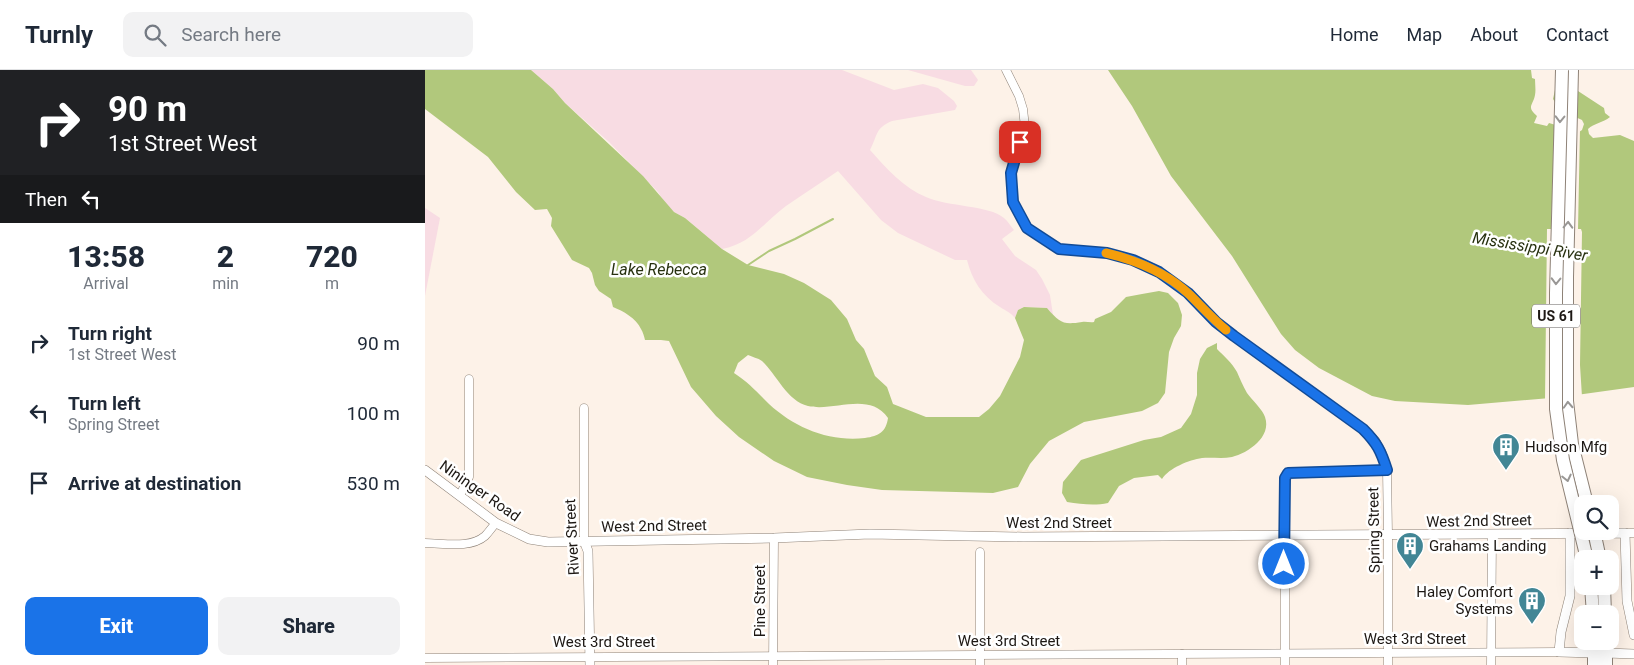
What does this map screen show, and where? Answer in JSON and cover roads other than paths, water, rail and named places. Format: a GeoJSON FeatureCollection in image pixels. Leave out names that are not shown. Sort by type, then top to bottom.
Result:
{"type":"FeatureCollection","features":[{"type":"Feature","properties":{"kind":"highway","name":"US 61"},"geometry":{"type":"LineString","coordinates":[[1562,70],[1556,294],[1556,409],[1563,460],[1585,550]]}},
{"type":"Feature","properties":{"kind":"highway","name":"US 61"},"geometry":{"type":"LineString","coordinates":[[1572,70],[1567,277],[1567,401],[1572,444],[1585,495]]}},
{"type":"Feature","properties":{"kind":"street","name":"Spring Street"},"geometry":{"type":"LineString","coordinates":[[1006,70],[1019,96],[1023,109],[1025,127],[1011,173],[1013,202],[1027,228],[1059,249],[1107,253],[1133,260],[1159,272],[1188,293],[1228,332],[1363,429],[1375,440],[1382,453],[1387,470],[1389,535],[1388,665]]}},
{"type":"Feature","properties":{"kind":"street"},"geometry":{"type":"LineString","coordinates":[[460,495],[469,477],[469,379]]}},
{"type":"Feature","properties":{"kind":"street","name":"River Street"},"geometry":{"type":"LineString","coordinates":[[584,408],[584,542],[588,551],[590,660]]}},
{"type":"Feature","properties":{"kind":"street","name":"Nininger Road"},"geometry":{"type":"LineString","coordinates":[[425,470],[496,523],[529,539],[548,542]]}},
{"type":"Feature","properties":{"kind":"street"},"geometry":{"type":"LineString","coordinates":[[1285,665],[1285,478],[1288,473],[1387,470]]}},
{"type":"Feature","properties":{"kind":"street"},"geometry":{"type":"LineString","coordinates":[[425,544],[466,544],[486,536],[496,523]]}},
{"type":"Feature","properties":{"kind":"street"},"geometry":{"type":"LineString","coordinates":[[1559,652],[1561,632],[1570,596],[1570,533]]}},
{"type":"Feature","properties":{"kind":"street"},"geometry":{"type":"LineString","coordinates":[[1629,533],[1627,601],[1634,635]]}},
{"type":"Feature","properties":{"kind":"street","name":"West 2nd Street"},"geometry":{"type":"LineString","coordinates":[[548,542],[773,538],[870,534],[1023,537],[1629,533]]}},
{"type":"Feature","properties":{"kind":"street"},"geometry":{"type":"LineString","coordinates":[[1491,665],[1492,534]]}},
{"type":"Feature","properties":{"kind":"street","name":"Pine Street"},"geometry":{"type":"LineString","coordinates":[[773,538],[773,665]]}},
{"type":"Feature","properties":{"kind":"street"},"geometry":{"type":"LineString","coordinates":[[980,552],[980,665]]}},
{"type":"Feature","properties":{"kind":"street","name":"West 3rd Street"},"geometry":{"type":"LineString","coordinates":[[425,658],[590,660],[773,655],[1559,652],[1634,654]]}},
{"type":"Feature","properties":{"kind":"street"},"geometry":{"type":"LineString","coordinates":[[1182,654],[1183,665]]}},
{"type":"Feature","properties":{"kind":"water","name":"Lake Rebecca"},"geometry":{"type":"Polygon","coordinates":[[[425,70],[531,70],[643,176],[674,212],[685,218],[722,249],[748,265],[784,274],[804,283],[831,300],[847,319],[856,340],[864,349],[875,376],[887,387],[893,404],[926,417],[979,417],[989,409],[1000,396],[1020,357],[1024,340],[1015,318],[1018,310],[1024,307],[1047,308],[1062,322],[1094,322],[1095,319],[1111,312],[1126,297],[1159,291],[1168,293],[1178,303],[1182,315],[1181,326],[1169,352],[1165,393],[1158,403],[1142,411],[1084,422],[1049,441],[1030,464],[1018,487],[993,493],[882,490],[807,477],[774,461],[739,437],[716,416],[691,387],[669,341],[645,340],[636,321],[613,307],[611,299],[599,291],[589,268],[572,260],[551,226],[552,218],[547,209],[535,210],[516,192],[488,157],[425,109],[425,70]],[[748,355],[738,363],[734,373],[779,413],[801,426],[813,432],[852,439],[874,436],[886,427],[888,418],[880,410],[871,406],[851,404],[818,407],[801,403],[788,393],[762,361],[748,355]]]}},
{"type":"Feature","properties":{"kind":"water","name":"Mississippi River"},"geometry":{"type":"Polygon","coordinates":[[[1108,70],[1531,70],[1532,78],[1535,79],[1535,93],[1531,106],[1537,116],[1534,123],[1547,126],[1549,123],[1579,132],[1584,124],[1582,120],[1560,110],[1553,99],[1555,90],[1578,91],[1604,108],[1605,113],[1610,117],[1588,129],[1589,134],[1593,138],[1620,135],[1634,141],[1634,387],[1562,397],[1468,405],[1395,401],[1372,396],[1319,368],[1295,350],[1281,334],[1232,256],[1171,176],[1132,106],[1108,70]]]}},
{"type":"Feature","properties":{"kind":"water"},"geometry":{"type":"Polygon","coordinates":[[[1217,343],[1217,349],[1235,369],[1247,393],[1264,414],[1265,431],[1257,443],[1245,452],[1232,457],[1202,458],[1185,463],[1169,471],[1162,479],[1158,475],[1134,478],[1119,486],[1108,503],[1093,505],[1067,502],[1062,493],[1063,482],[1081,460],[1144,440],[1161,437],[1181,428],[1191,414],[1197,395],[1197,373],[1200,359],[1207,348],[1217,343]]]}},
{"type":"Feature","properties":{"kind":"waterway"},"geometry":{"type":"LineString","coordinates":[[748,265],[769,251],[833,219]]}},
{"type":"Feature","properties":{"kind":"place","name":"Hudson Mfg"},"geometry":{"type":"Point","coordinates":[1506,471]}},
{"type":"Feature","properties":{"kind":"place","name":"Grahams Landing"},"geometry":{"type":"Point","coordinates":[1410,570]}},
{"type":"Feature","properties":{"kind":"place","name":"Haley Comfort Systems"},"geometry":{"type":"Point","coordinates":[1532,625]}}]}
